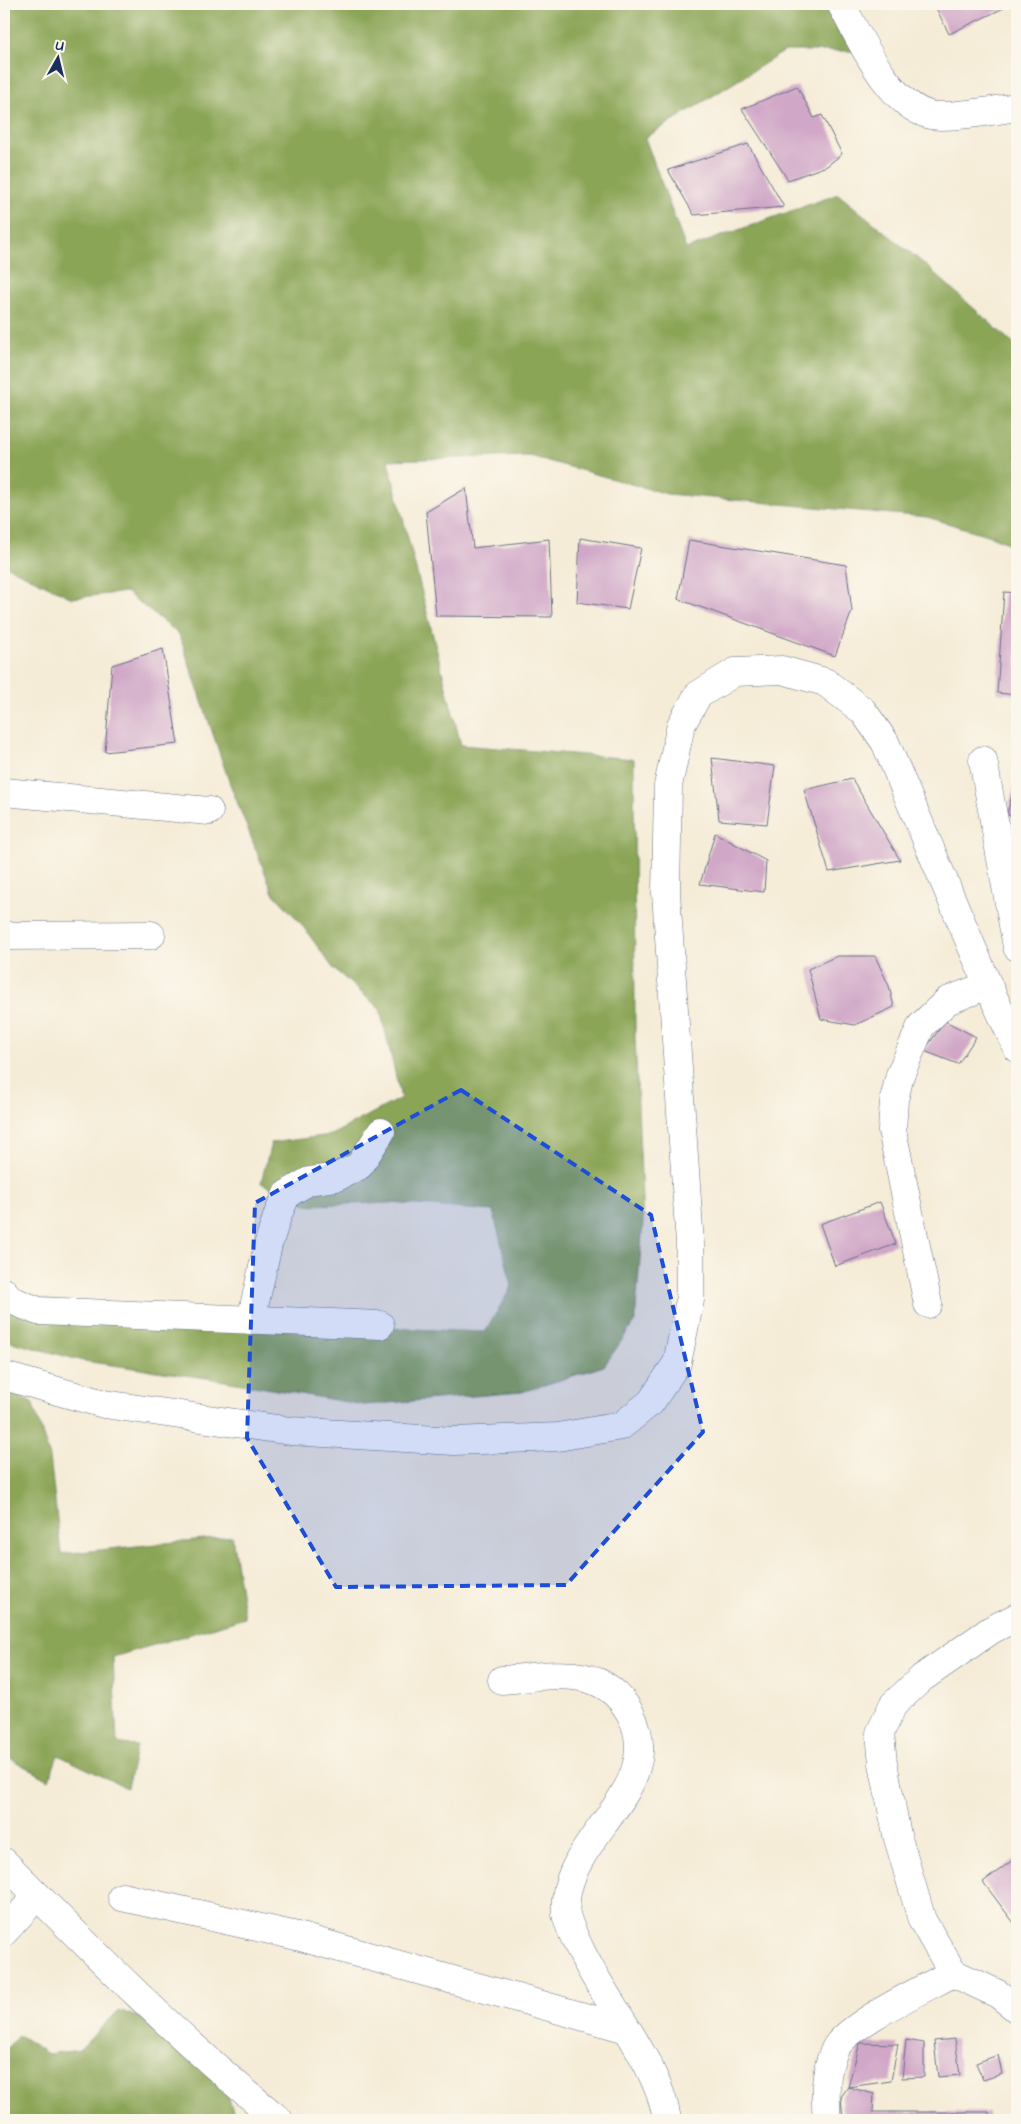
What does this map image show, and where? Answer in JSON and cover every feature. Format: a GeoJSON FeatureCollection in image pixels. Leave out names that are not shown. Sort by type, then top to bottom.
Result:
{"type":"FeatureCollection","features":[{"type":"Feature","properties":{"kind":"street"},"geometry":{"type":"LineString","coordinates":[[841,4],[886,82],[909,106],[931,115],[976,113],[1017,107]]}},
{"type":"Feature","properties":{"kind":"street"},"geometry":{"type":"LineString","coordinates":[[4,1376],[104,1404],[292,1431],[454,1441],[558,1437],[621,1426],[651,1402],[677,1363],[690,1300],[690,1244],[666,893],[668,786],[681,725],[698,695],[735,672],[782,670],[825,682],[863,711],[885,742],[988,985],[1017,1048]]}},
{"type":"Feature","properties":{"kind":"street"},"geometry":{"type":"LineString","coordinates":[[982,760],[1017,947]]}},
{"type":"Feature","properties":{"kind":"street"},"geometry":{"type":"LineString","coordinates":[[4,792],[210,811]]}},
{"type":"Feature","properties":{"kind":"street"},"geometry":{"type":"LineString","coordinates":[[4,936],[152,934]]}},
{"type":"Feature","properties":{"kind":"street"},"geometry":{"type":"LineString","coordinates":[[928,1304],[892,1130],[894,1100],[900,1075],[921,1026],[947,1001],[988,985]]}},
{"type":"Feature","properties":{"kind":"street"},"geometry":{"type":"LineString","coordinates":[[251,1320],[268,1245],[287,1194],[309,1181],[337,1177],[359,1166],[381,1132]]}},
{"type":"Feature","properties":{"kind":"street"},"geometry":{"type":"LineString","coordinates":[[4,1292],[11,1300],[38,1311],[380,1325]]}},
{"type":"Feature","properties":{"kind":"street"},"geometry":{"type":"LineString","coordinates":[[1017,1617],[992,1630],[922,1678],[892,1705],[880,1733],[883,1763],[896,1835],[922,1920],[953,1973],[998,1994],[1017,2009]]}},
{"type":"Feature","properties":{"kind":"street"},"geometry":{"type":"LineString","coordinates":[[502,1680],[576,1674],[608,1686],[625,1705],[637,1726],[640,1744],[636,1768],[621,1802],[583,1853],[567,1886],[565,1913],[597,1982],[628,2029],[664,2101],[667,2120]]}},
{"type":"Feature","properties":{"kind":"street"},"geometry":{"type":"LineString","coordinates":[[4,1862],[125,1984],[234,2084],[279,2120]]}},
{"type":"Feature","properties":{"kind":"street"},"geometry":{"type":"LineString","coordinates":[[4,1932],[38,1896]]}},
{"type":"Feature","properties":{"kind":"street"},"geometry":{"type":"LineString","coordinates":[[122,1897],[298,1936],[628,2029]]}},
{"type":"Feature","properties":{"kind":"street"},"geometry":{"type":"LineString","coordinates":[[827,2120],[824,2089],[836,2048],[863,2022],[953,1973]]}},
{"type":"Feature","properties":{"kind":"highlighted area"},"geometry":{"type":"Polygon","coordinates":[[[461,1090],[651,1215],[703,1432],[566,1585],[336,1587],[247,1438],[255,1203],[461,1090]]]}},
{"type":"Feature","properties":{"kind":"green space"},"geometry":{"type":"Polygon","coordinates":[[[4,4],[825,4],[858,51],[785,51],[645,138],[686,249],[838,194],[923,263],[1017,347],[1017,547],[991,536],[927,517],[667,494],[530,456],[388,460],[461,745],[634,759],[635,1037],[643,1222],[635,1321],[604,1366],[522,1392],[364,1405],[207,1378],[83,1361],[4,1340],[4,1289],[117,1317],[485,1332],[512,1286],[493,1211],[390,1203],[309,1205],[261,1183],[271,1143],[331,1135],[401,1098],[380,1009],[333,968],[299,921],[273,893],[230,784],[179,634],[126,592],[72,598],[4,565],[4,4]]]}},
{"type":"Feature","properties":{"kind":"green space"},"geometry":{"type":"Polygon","coordinates":[[[4,1389],[32,1402],[50,1457],[61,1554],[232,1536],[245,1618],[113,1657],[117,1743],[137,1746],[127,1788],[58,1755],[49,1780],[4,1755],[4,1389]]]}},
{"type":"Feature","properties":{"kind":"green space"},"geometry":{"type":"Polygon","coordinates":[[[119,2010],[212,2047],[236,2120],[4,2120],[4,2051],[19,2035],[48,2054],[79,2050],[119,2010]]]}},
{"type":"Feature","properties":{"kind":"building"},"geometry":{"type":"Polygon","coordinates":[[[934,4],[1004,4],[1006,7],[949,34],[934,4]]]}},
{"type":"Feature","properties":{"kind":"building"},"geometry":{"type":"Polygon","coordinates":[[[797,86],[814,118],[822,115],[842,154],[827,166],[788,180],[742,109],[797,86]]]}},
{"type":"Feature","properties":{"kind":"building"},"geometry":{"type":"Polygon","coordinates":[[[748,144],[784,207],[694,215],[668,170],[748,144]]]}},
{"type":"Feature","properties":{"kind":"building"},"geometry":{"type":"Polygon","coordinates":[[[466,488],[473,548],[549,539],[552,617],[436,616],[426,512],[466,488]]]}},
{"type":"Feature","properties":{"kind":"building"},"geometry":{"type":"Polygon","coordinates":[[[580,538],[641,548],[628,609],[577,602],[580,538]]]}},
{"type":"Feature","properties":{"kind":"building"},"geometry":{"type":"Polygon","coordinates":[[[689,540],[846,565],[852,611],[835,656],[678,599],[689,540]]]}},
{"type":"Feature","properties":{"kind":"building"},"geometry":{"type":"Polygon","coordinates":[[[1004,592],[1017,593],[1017,695],[997,693],[1004,592]]]}},
{"type":"Feature","properties":{"kind":"building"},"geometry":{"type":"Polygon","coordinates":[[[163,649],[178,744],[105,752],[112,665],[163,649]]]}},
{"type":"Feature","properties":{"kind":"building"},"geometry":{"type":"Polygon","coordinates":[[[712,758],[775,766],[767,824],[719,820],[712,758]]]}},
{"type":"Feature","properties":{"kind":"building"},"geometry":{"type":"Polygon","coordinates":[[[1017,776],[1017,820],[1007,814],[1017,776]]]}},
{"type":"Feature","properties":{"kind":"building"},"geometry":{"type":"Polygon","coordinates":[[[852,779],[900,860],[829,872],[804,790],[852,779]]]}},
{"type":"Feature","properties":{"kind":"building"},"geometry":{"type":"Polygon","coordinates":[[[715,833],[766,861],[764,892],[700,884],[715,833]]]}},
{"type":"Feature","properties":{"kind":"building"},"geometry":{"type":"Polygon","coordinates":[[[837,956],[875,956],[889,986],[894,1007],[855,1025],[821,1019],[808,969],[837,956]]]}},
{"type":"Feature","properties":{"kind":"building"},"geometry":{"type":"Polygon","coordinates":[[[945,1021],[976,1037],[958,1064],[924,1051],[945,1021]]]}},
{"type":"Feature","properties":{"kind":"building"},"geometry":{"type":"Polygon","coordinates":[[[880,1202],[896,1244],[835,1266],[820,1224],[880,1202]]]}},
{"type":"Feature","properties":{"kind":"building"},"geometry":{"type":"Polygon","coordinates":[[[1017,1857],[1017,1921],[1014,1923],[983,1882],[1017,1857]]]}},
{"type":"Feature","properties":{"kind":"building"},"geometry":{"type":"Polygon","coordinates":[[[955,2039],[960,2075],[938,2077],[934,2041],[955,2039]]]}},
{"type":"Feature","properties":{"kind":"building"},"geometry":{"type":"Polygon","coordinates":[[[906,2040],[924,2043],[924,2077],[902,2078],[906,2040]]]}},
{"type":"Feature","properties":{"kind":"building"},"geometry":{"type":"Polygon","coordinates":[[[860,2043],[898,2044],[891,2081],[848,2087],[860,2043]]]}},
{"type":"Feature","properties":{"kind":"building"},"geometry":{"type":"Polygon","coordinates":[[[998,2055],[1002,2074],[983,2080],[976,2063],[998,2055]]]}},
{"type":"Feature","properties":{"kind":"building"},"geometry":{"type":"Polygon","coordinates":[[[848,2087],[874,2094],[873,2112],[989,2112],[989,2120],[843,2120],[841,2097],[848,2087]]]}}]}
